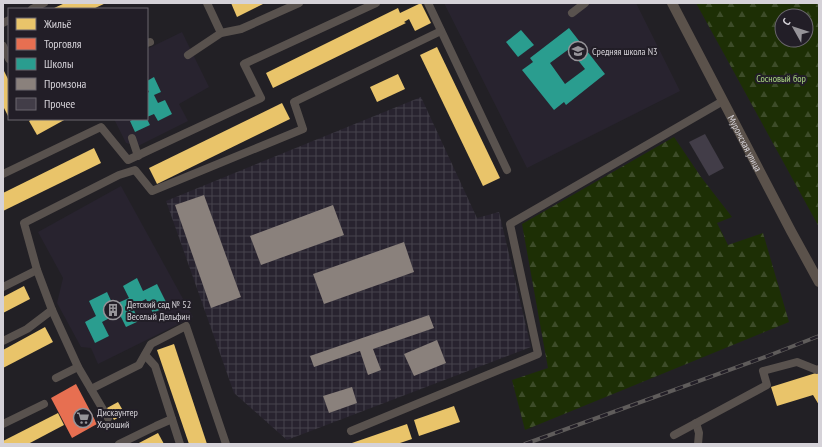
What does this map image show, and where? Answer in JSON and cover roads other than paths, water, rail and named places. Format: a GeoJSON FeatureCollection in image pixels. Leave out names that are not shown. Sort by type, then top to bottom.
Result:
{"type":"FeatureCollection","features":[{"type":"Feature","properties":{"kind":"main road","name":"Муромская улица"},"geometry":{"type":"LineString","coordinates":[[672,3],[819,282]]}},
{"type":"Feature","properties":{"kind":"street"},"geometry":{"type":"LineString","coordinates":[[34,8],[44,3]]}},
{"type":"Feature","properties":{"kind":"street"},"geometry":{"type":"LineString","coordinates":[[208,3],[221,33]]}},
{"type":"Feature","properties":{"kind":"street"},"geometry":{"type":"LineString","coordinates":[[188,55],[221,33],[241,29],[299,3]]}},
{"type":"Feature","properties":{"kind":"street"},"geometry":{"type":"LineString","coordinates":[[128,160],[261,98],[244,64],[376,3]]}},
{"type":"Feature","properties":{"kind":"street"},"geometry":{"type":"LineString","coordinates":[[428,3],[507,170]]}},
{"type":"Feature","properties":{"kind":"street"},"geometry":{"type":"LineString","coordinates":[[572,13],[585,3]]}},
{"type":"Feature","properties":{"kind":"street"},"geometry":{"type":"LineString","coordinates":[[3,174],[101,127],[152,191],[303,129],[294,102],[441,31]]}},
{"type":"Feature","properties":{"kind":"street"},"geometry":{"type":"LineString","coordinates":[[3,46],[8,56]]}},
{"type":"Feature","properties":{"kind":"street"},"geometry":{"type":"LineString","coordinates":[[351,431],[538,354],[510,224],[723,101]]}},
{"type":"Feature","properties":{"kind":"street"},"geometry":{"type":"LineString","coordinates":[[132,138],[138,156]]}},
{"type":"Feature","properties":{"kind":"street"},"geometry":{"type":"LineString","coordinates":[[108,418],[78,367],[52,310],[37,270],[24,223],[119,175],[135,170]]}},
{"type":"Feature","properties":{"kind":"street"},"geometry":{"type":"LineString","coordinates":[[3,287],[37,270]]}},
{"type":"Feature","properties":{"kind":"street"},"geometry":{"type":"LineString","coordinates":[[3,341],[27,329],[52,310]]}},
{"type":"Feature","properties":{"kind":"street"},"geometry":{"type":"LineString","coordinates":[[91,389],[139,365],[151,344],[186,326],[226,444]]}},
{"type":"Feature","properties":{"kind":"street"},"geometry":{"type":"LineString","coordinates":[[145,355],[155,366],[180,444]]}},
{"type":"Feature","properties":{"kind":"street"},"geometry":{"type":"LineString","coordinates":[[674,434],[767,385],[763,371],[797,362],[819,370]]}},
{"type":"Feature","properties":{"kind":"street"},"geometry":{"type":"LineString","coordinates":[[56,378],[78,367]]}},
{"type":"Feature","properties":{"kind":"street"},"geometry":{"type":"LineString","coordinates":[[3,424],[44,404]]}},
{"type":"Feature","properties":{"kind":"street"},"geometry":{"type":"LineString","coordinates":[[119,444],[172,420]]}},
{"type":"Feature","properties":{"kind":"street"},"geometry":{"type":"LineString","coordinates":[[696,423],[699,433],[698,444]]}},
{"type":"Feature","properties":{"kind":"railway"},"geometry":{"type":"LineString","coordinates":[[525,444],[819,336]]}},
{"type":"Feature","properties":{"kind":"place","name":"Средняя школа N3"},"geometry":{"type":"Point","coordinates":[578,51]}},
{"type":"Feature","properties":{"kind":"place","name":"Детский сад № 52 Веселый Дельфин"},"geometry":{"type":"Point","coordinates":[113,310]}},
{"type":"Feature","properties":{"kind":"place","name":"Дискаунтер Хороший"},"geometry":{"type":"Point","coordinates":[83,418]}},
{"type":"Feature","properties":{"kind":"park label","name":"Сосновый бор"},"geometry":{"type":"Point","coordinates":[781,78]}}]}
